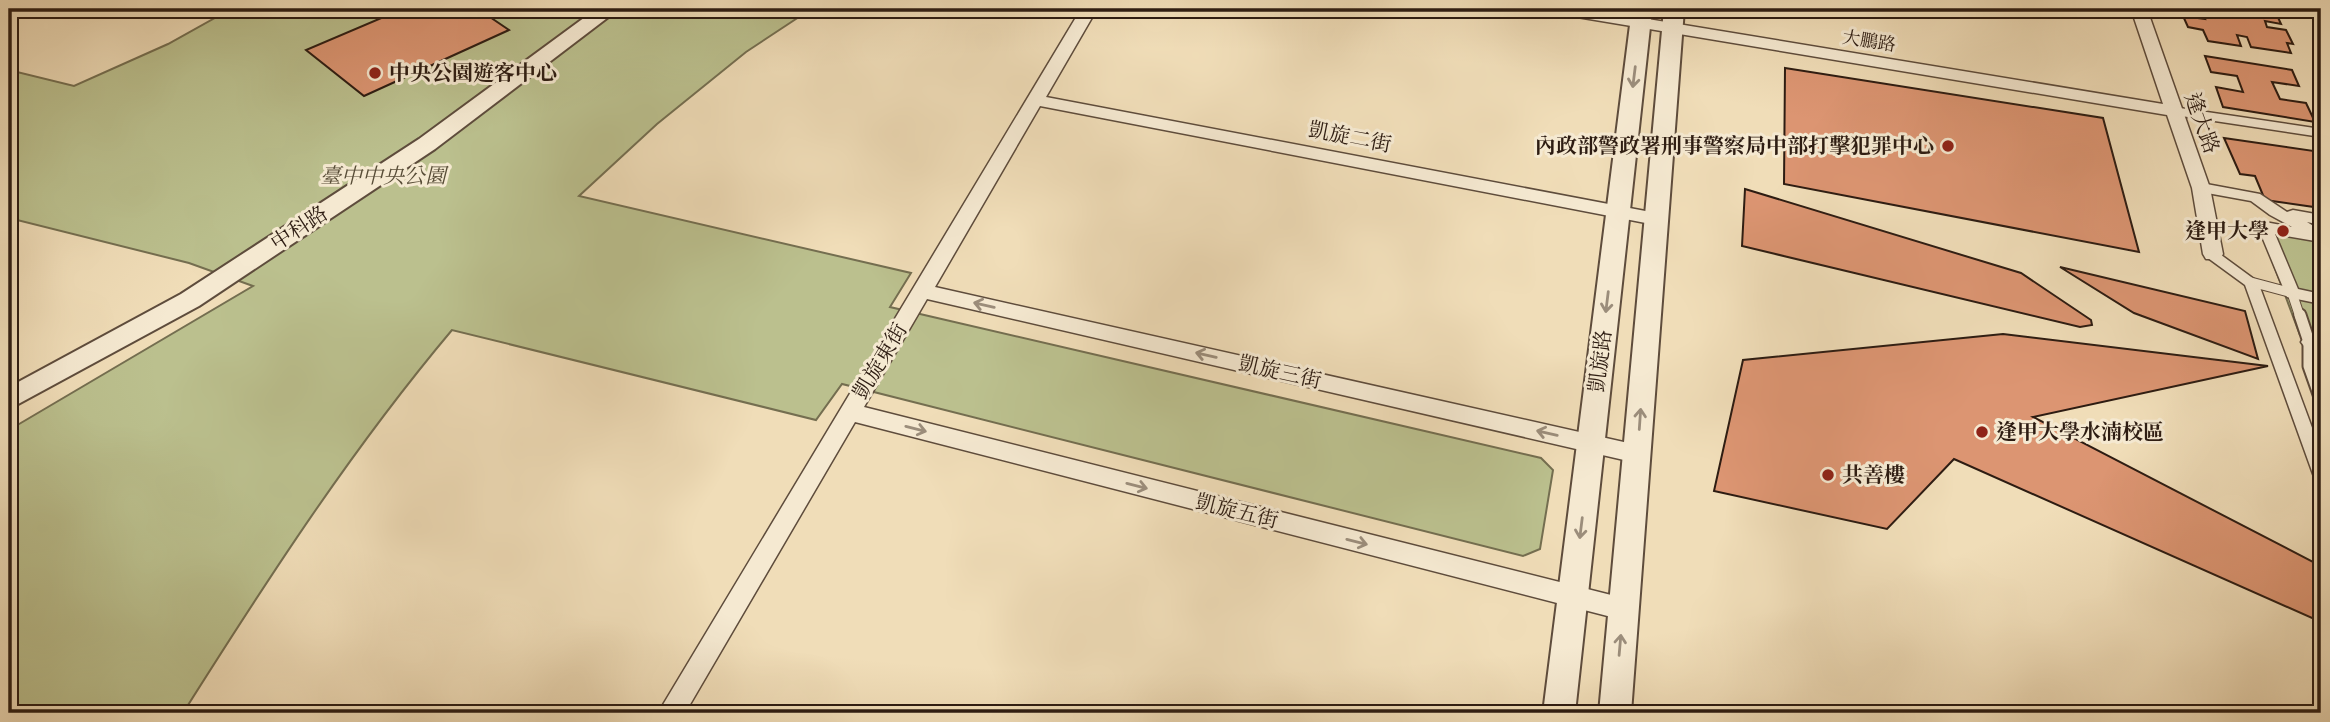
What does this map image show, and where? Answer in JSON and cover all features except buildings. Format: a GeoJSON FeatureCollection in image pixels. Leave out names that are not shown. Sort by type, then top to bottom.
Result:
{"type":"FeatureCollection","features":[{"type":"Feature","properties":{"kind":"street","name":"中科路"},"geometry":{"type":"LineString","coordinates":[[9,398],[201,293],[427,144],[609,9]]}},
{"type":"Feature","properties":{"kind":"street","name":"凱旋東街"},"geometry":{"type":"LineString","coordinates":[[671,713],[1089,9]]}},
{"type":"Feature","properties":{"kind":"street","name":"大鵬路"},"geometry":{"type":"LineString","coordinates":[[1559,9],[1673,18],[2173,111]]}},
{"type":"Feature","properties":{"kind":"street","name":"逢大路"},"geometry":{"type":"LineString","coordinates":[[2139,9],[2202,188],[2213,254]]}},
{"type":"Feature","properties":{"kind":"street","name":"凱旋路"},"geometry":{"type":"LineString","coordinates":[[1559,713],[1641,15]]}},
{"type":"Feature","properties":{"kind":"street","name":"凱旋路"},"geometry":{"type":"LineString","coordinates":[[1615,713],[1673,18]]}},
{"type":"Feature","properties":{"kind":"street","name":"凱旋二街"},"geometry":{"type":"LineString","coordinates":[[1035,100],[1657,219]]}},
{"type":"Feature","properties":{"kind":"street"},"geometry":{"type":"LineString","coordinates":[[2173,111],[2321,133]]}},
{"type":"Feature","properties":{"kind":"street"},"geometry":{"type":"LineString","coordinates":[[2202,188],[2255,197],[2275,212],[2321,236]]}},
{"type":"Feature","properties":{"kind":"street"},"geometry":{"type":"LineString","coordinates":[[2275,212],[2321,220]]}},
{"type":"Feature","properties":{"kind":"street"},"geometry":{"type":"LineString","coordinates":[[2321,236],[2265,227],[2292,293],[2321,299]]}},
{"type":"Feature","properties":{"kind":"street"},"geometry":{"type":"LineString","coordinates":[[2213,254],[2251,282],[2321,474]]}},
{"type":"Feature","properties":{"kind":"street","name":"凱旋三街"},"geometry":{"type":"LineString","coordinates":[[922,291],[1637,454]]}},
{"type":"Feature","properties":{"kind":"street","name":"凱旋五街"},"geometry":{"type":"LineString","coordinates":[[850,412],[1623,609]]}},
{"type":"Feature","properties":{"kind":"lane"},"geometry":{"type":"LineString","coordinates":[[2251,282],[2292,293],[2315,343],[2309,366],[2321,400]]}},
{"type":"Feature","properties":{"kind":"green space","name":"臺中中央公園"},"geometry":{"type":"Polygon","coordinates":[[[231,9],[811,9],[746,52],[657,124],[579,196],[911,273],[890,307],[1541,458],[1553,470],[1540,549],[1523,556],[842,384],[816,420],[452,330],[345,469],[278,565],[183,713],[9,713],[9,430],[253,286],[189,263],[9,218],[9,70],[74,86],[168,44],[231,9]]]}},
{"type":"Feature","properties":{"kind":"green space"},"geometry":{"type":"Polygon","coordinates":[[[2258,223],[2321,234],[2321,339],[2300,335],[2258,223]]]}},
{"type":"Feature","properties":{"kind":"place","name":"中央公園遊客中心"},"geometry":{"type":"Point","coordinates":[375,73]}},
{"type":"Feature","properties":{"kind":"place","name":"內政部警政署刑事警察局中部打擊犯罪中心"},"geometry":{"type":"Point","coordinates":[1948,146]}},
{"type":"Feature","properties":{"kind":"place","name":"逢甲大學"},"geometry":{"type":"Point","coordinates":[2283,231]}},
{"type":"Feature","properties":{"kind":"place","name":"逢甲大學水湳校區"},"geometry":{"type":"Point","coordinates":[1982,432]}},
{"type":"Feature","properties":{"kind":"place","name":"共善樓"},"geometry":{"type":"Point","coordinates":[1828,475]}}]}
